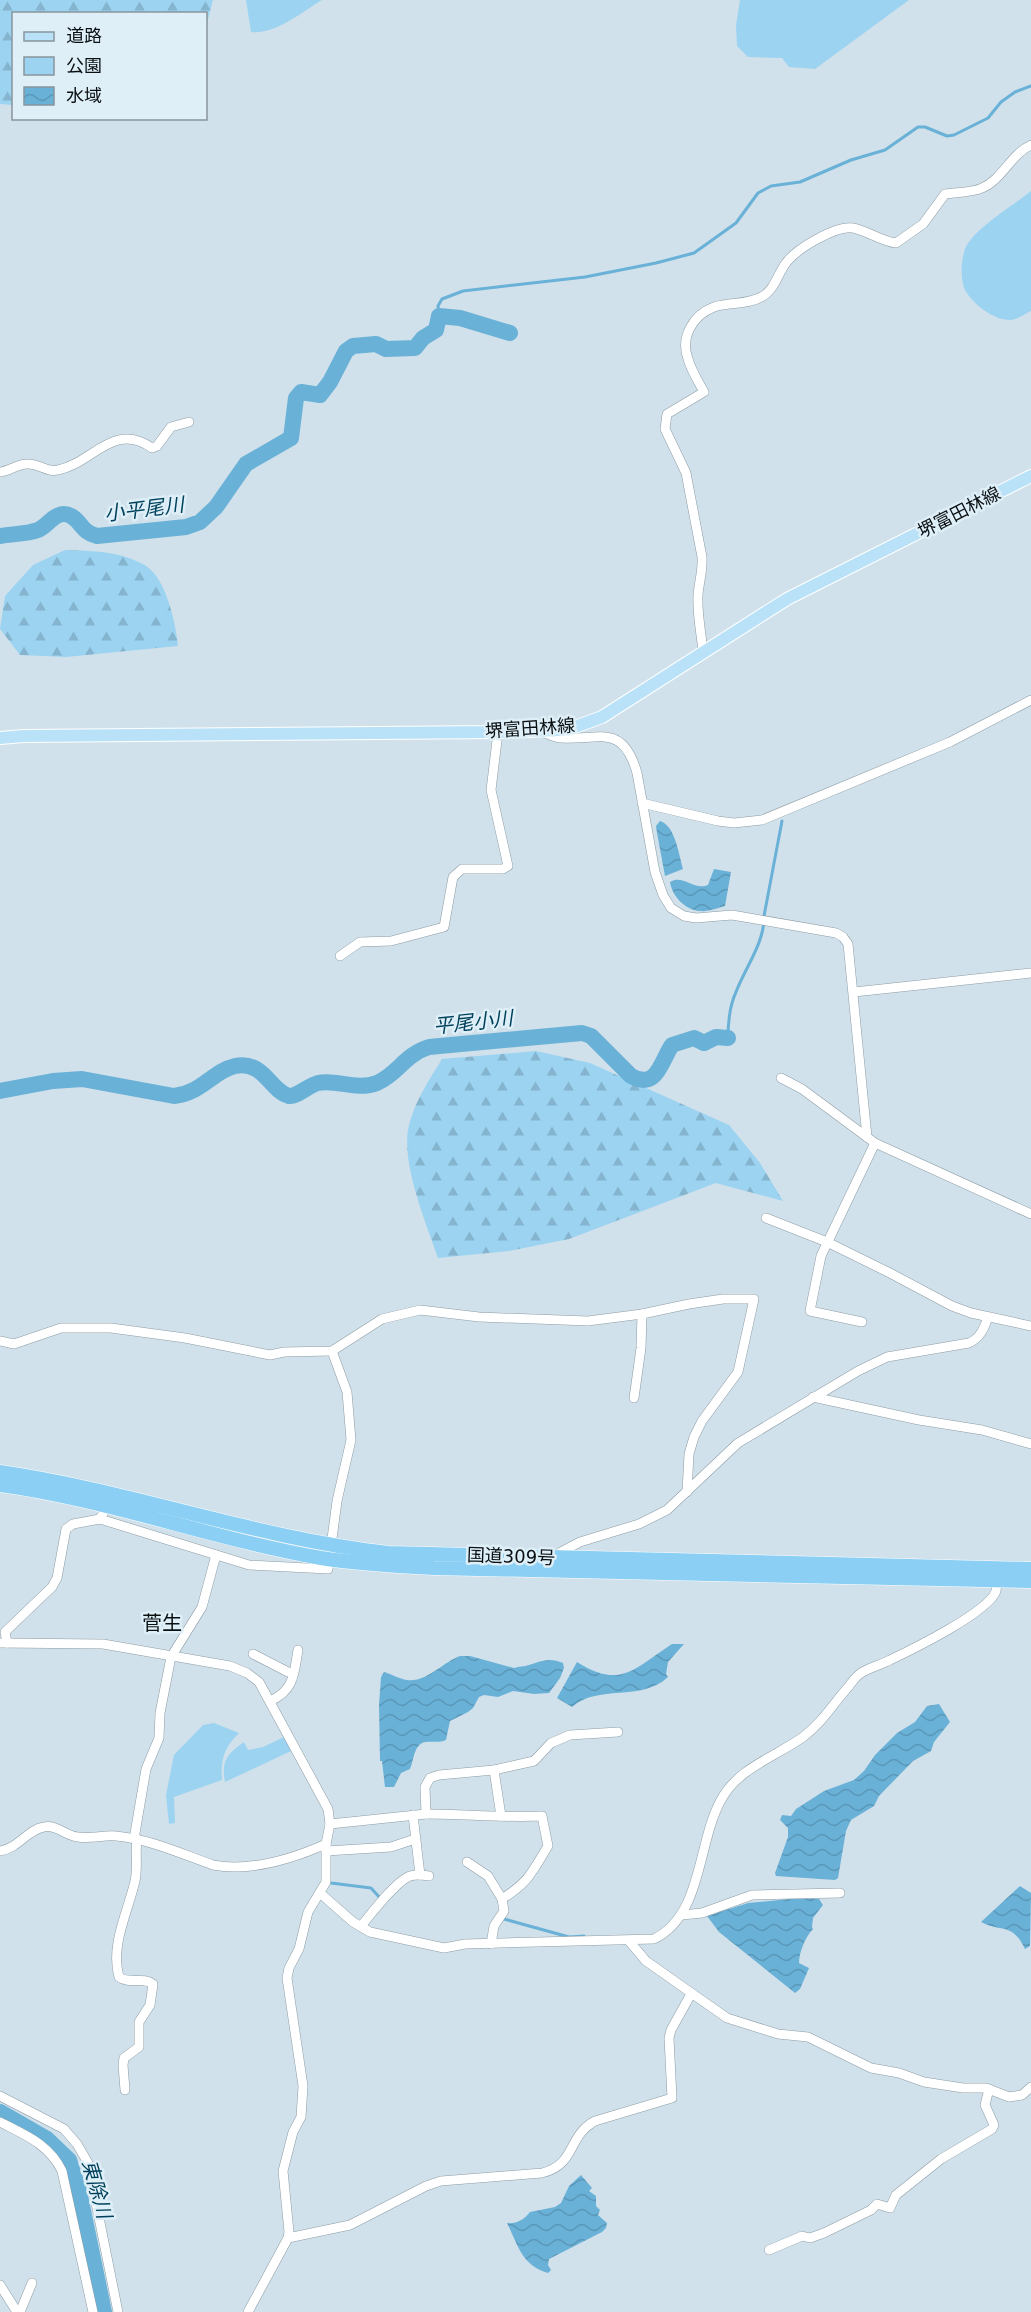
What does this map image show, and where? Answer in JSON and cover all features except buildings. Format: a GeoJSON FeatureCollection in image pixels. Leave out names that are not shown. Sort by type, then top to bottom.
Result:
{"type":"FeatureCollection","features":[{"type":"Feature","properties":{"kind":"highway","name":"国道309号"},"geometry":{"type":"LineString","coordinates":[[0,1472],[70,1485],[296,1539],[362,1564],[434,1568],[996,1574],[1031,1569]]}},
{"type":"Feature","properties":{"kind":"highway","name":"国道309号"},"geometry":{"type":"LineString","coordinates":[[0,1485],[47,1492],[287,1551],[996,1574],[1031,1581]]}},
{"type":"Feature","properties":{"kind":"main road","name":"堺富田林線"},"geometry":{"type":"LineString","coordinates":[[1,738],[498,732],[572,728],[602,717],[786,599],[1031,476]]}},
{"type":"Feature","properties":{"kind":"street"},"geometry":{"type":"LineString","coordinates":[[704,651],[698,614],[698,595],[703,569],[702,557],[686,473],[665,429],[667,414],[704,392],[687,358],[685,343],[692,323],[701,314],[714,308],[760,298],[768,293],[787,261],[796,252],[843,228],[855,228],[877,239],[896,243],[923,224],[945,194],[983,188],[1017,154],[1031,146]]}},
{"type":"Feature","properties":{"kind":"street"},"geometry":{"type":"LineString","coordinates":[[0,472],[29,463],[51,471],[61,470],[122,439],[135,438],[152,448],[157,447],[171,427],[189,422]]}},
{"type":"Feature","properties":{"kind":"street"},"geometry":{"type":"LineString","coordinates":[[642,803],[718,821],[734,823],[762,820],[950,742],[1031,700]]}},
{"type":"Feature","properties":{"kind":"street"},"geometry":{"type":"LineString","coordinates":[[541,731],[558,738],[606,737],[622,744],[633,758],[655,872],[671,908],[684,916],[696,918],[732,915],[836,933],[848,944],[871,1140],[821,1256],[810,1311],[862,1322]]}},
{"type":"Feature","properties":{"kind":"street"},"geometry":{"type":"LineString","coordinates":[[340,956],[360,942],[391,940],[444,927],[453,878],[457,872],[462,869],[503,869],[508,866],[490,790],[498,732]]}},
{"type":"Feature","properties":{"kind":"street"},"geometry":{"type":"LineString","coordinates":[[854,992],[1031,973]]}},
{"type":"Feature","properties":{"kind":"street"},"geometry":{"type":"LineString","coordinates":[[781,1078],[802,1089],[871,1140],[1031,1214]]}},
{"type":"Feature","properties":{"kind":"street"},"geometry":{"type":"LineString","coordinates":[[766,1218],[827,1242],[952,1306],[988,1317],[1031,1326]]}},
{"type":"Feature","properties":{"kind":"street"},"geometry":{"type":"LineString","coordinates":[[0,1341],[14,1344],[61,1328],[86,1327],[185,1338],[270,1355],[284,1352],[332,1352],[382,1319],[420,1310],[479,1317],[588,1321],[723,1299],[754,1299],[738,1372],[702,1420],[694,1437],[689,1454],[687,1492]]}},
{"type":"Feature","properties":{"kind":"street"},"geometry":{"type":"LineString","coordinates":[[634,1398],[641,1348],[642,1314]]}},
{"type":"Feature","properties":{"kind":"street"},"geometry":{"type":"LineString","coordinates":[[555,1558],[561,1552],[580,1542],[639,1524],[667,1510],[738,1443],[813,1397],[887,1357],[969,1343],[976,1339],[983,1330],[988,1317]]}},
{"type":"Feature","properties":{"kind":"street"},"geometry":{"type":"LineString","coordinates":[[248,2312],[288,2238],[283,2172],[293,2132],[301,2117],[303,2086],[287,1978],[289,1968],[299,1949],[308,1912],[326,1882],[326,1848],[330,1824],[328,1809],[260,1682],[254,1678],[230,1666],[102,1644],[3,1643],[5,1632],[52,1587],[57,1578],[66,1529],[73,1524],[100,1519],[249,1565],[328,1569],[337,1501],[351,1440],[347,1392],[332,1352]]}},
{"type":"Feature","properties":{"kind":"street"},"geometry":{"type":"LineString","coordinates":[[813,1397],[919,1420],[982,1430],[1031,1444]]}},
{"type":"Feature","properties":{"kind":"street"},"geometry":{"type":"LineString","coordinates":[[100,1519],[107,1506]]}},
{"type":"Feature","properties":{"kind":"street"},"geometry":{"type":"LineString","coordinates":[[125,2090],[124,2058],[139,2047],[139,2022],[150,2005],[153,1984],[146,1980],[128,1982],[119,1977],[118,1972],[120,1930],[136,1879],[136,1839],[146,1769],[159,1737],[160,1713],[171,1657],[202,1606],[216,1555]]}},
{"type":"Feature","properties":{"kind":"street"},"geometry":{"type":"LineString","coordinates":[[320,1893],[370,1932],[444,1948],[465,1944],[654,1939],[664,1934],[682,1915],[720,1802],[739,1778],[803,1737],[821,1721],[860,1673],[914,1648],[975,1612],[996,1592],[996,1574]]}},
{"type":"Feature","properties":{"kind":"street"},"geometry":{"type":"LineString","coordinates":[[270,1701],[281,1696],[289,1688],[295,1673],[298,1650]]}},
{"type":"Feature","properties":{"kind":"street"},"geometry":{"type":"LineString","coordinates":[[254,1678],[258,1657],[288,1672]]}},
{"type":"Feature","properties":{"kind":"street"},"geometry":{"type":"LineString","coordinates":[[426,1814],[425,1787],[430,1778],[439,1775],[494,1770],[534,1761],[551,1743],[570,1735],[618,1732]]}},
{"type":"Feature","properties":{"kind":"street"},"geometry":{"type":"LineString","coordinates":[[494,1770],[501,1816]]}},
{"type":"Feature","properties":{"kind":"street"},"geometry":{"type":"LineString","coordinates":[[330,1824],[426,1814],[515,1818],[542,1816],[548,1846],[536,1869],[520,1888],[502,1899]]}},
{"type":"Feature","properties":{"kind":"street"},"geometry":{"type":"LineString","coordinates":[[361,1926],[381,1899],[408,1876],[425,1875],[415,1839],[413,1815]]}},
{"type":"Feature","properties":{"kind":"street"},"geometry":{"type":"LineString","coordinates":[[0,1851],[11,1849],[42,1827],[52,1827],[68,1835],[81,1838],[113,1836],[136,1839],[227,1868],[266,1864],[326,1848],[391,1847],[415,1839]]}},
{"type":"Feature","properties":{"kind":"street"},"geometry":{"type":"LineString","coordinates":[[467,1862],[488,1876],[502,1899],[504,1911],[494,1926],[491,1944]]}},
{"type":"Feature","properties":{"kind":"street"},"geometry":{"type":"LineString","coordinates":[[682,1915],[702,1913],[752,1895],[840,1893]]}},
{"type":"Feature","properties":{"kind":"street"},"geometry":{"type":"LineString","coordinates":[[629,1941],[646,1961],[727,2018],[778,2034],[808,2037],[871,2068],[899,2073],[924,2082],[989,2089],[1010,2097],[1022,2095],[1031,2087]]}},
{"type":"Feature","properties":{"kind":"street"},"geometry":{"type":"LineString","coordinates":[[288,2238],[351,2225],[426,2186],[441,2181],[542,2174],[552,2171],[563,2164],[580,2132],[587,2125],[672,2098],[669,2038],[691,1994]]}},
{"type":"Feature","properties":{"kind":"street"},"geometry":{"type":"LineString","coordinates":[[769,2250],[802,2236],[810,2238],[824,2233],[870,2211],[877,2204],[890,2208],[896,2195],[941,2159],[992,2129],[994,2125],[985,2105],[989,2089]]}},
{"type":"Feature","properties":{"kind":"street"},"geometry":{"type":"LineString","coordinates":[[0,2096],[64,2129],[77,2144],[88,2163],[118,2312]]}},
{"type":"Feature","properties":{"kind":"street"},"geometry":{"type":"LineString","coordinates":[[0,2122],[38,2142],[55,2157],[62,2171],[93,2312]]}},
{"type":"Feature","properties":{"kind":"street"},"geometry":{"type":"LineString","coordinates":[[18,2312],[32,2283]]}},
{"type":"Feature","properties":{"kind":"street"},"geometry":{"type":"LineString","coordinates":[[0,2285],[18,2312]]}},
{"type":"Feature","properties":{"kind":"green space"},"geometry":{"type":"Polygon","coordinates":[[[0,0],[213,0],[207,23],[207,12],[12,12],[12,105],[0,104],[0,0]]]}},
{"type":"Feature","properties":{"kind":"green space"},"geometry":{"type":"Polygon","coordinates":[[[246,0],[322,0],[279,26],[260,32],[251,32],[246,0]]]}},
{"type":"Feature","properties":{"kind":"green space"},"geometry":{"type":"Polygon","coordinates":[[[740,0],[909,0],[815,69],[789,67],[782,58],[748,57],[737,46],[736,25],[740,0]]]}},
{"type":"Feature","properties":{"kind":"green space"},"geometry":{"type":"Polygon","coordinates":[[[1031,191],[1031,311],[1015,319],[1004,319],[984,310],[965,290],[962,275],[964,253],[969,241],[976,233],[1031,191]]]}},
{"type":"Feature","properties":{"kind":"green space"},"geometry":{"type":"Polygon","coordinates":[[[65,550],[117,555],[146,566],[159,580],[169,602],[178,646],[66,657],[20,655],[0,629],[5,596],[33,565],[65,550]]]}},
{"type":"Feature","properties":{"kind":"green space"},"geometry":{"type":"Polygon","coordinates":[[[536,1051],[590,1063],[729,1125],[760,1163],[783,1201],[716,1183],[569,1239],[509,1251],[438,1258],[421,1210],[408,1156],[409,1125],[419,1099],[442,1059],[536,1051]]]}},
{"type":"Feature","properties":{"kind":"green space"},"geometry":{"type":"Polygon","coordinates":[[[214,1723],[239,1733],[230,1743],[225,1754],[222,1780],[174,1797],[175,1823],[169,1824],[166,1795],[174,1755],[203,1725],[214,1723]]]}},
{"type":"Feature","properties":{"kind":"green space"},"geometry":{"type":"Polygon","coordinates":[[[284,1737],[291,1751],[225,1782],[225,1763],[229,1754],[238,1746],[244,1742],[248,1750],[263,1747],[284,1737]]]}},
{"type":"Feature","properties":{"kind":"water"},"geometry":{"type":"Polygon","coordinates":[[[660,821],[673,834],[683,869],[665,876],[656,826],[660,821]]]}},
{"type":"Feature","properties":{"kind":"water"},"geometry":{"type":"Polygon","coordinates":[[[714,869],[731,872],[725,906],[706,911],[694,910],[684,905],[676,897],[670,882],[679,880],[698,886],[708,885],[714,869]]]}},
{"type":"Feature","properties":{"kind":"water"},"geometry":{"type":"Polygon","coordinates":[[[672,1644],[684,1644],[668,1662],[666,1674],[668,1677],[657,1685],[646,1689],[594,1696],[572,1707],[557,1698],[577,1662],[592,1670],[617,1675],[637,1668],[672,1644]]]}},
{"type":"Feature","properties":{"kind":"water"},"geometry":{"type":"Polygon","coordinates":[[[460,1656],[470,1656],[514,1668],[554,1660],[563,1663],[564,1668],[549,1693],[534,1694],[513,1691],[498,1697],[484,1695],[479,1697],[473,1708],[450,1721],[446,1740],[419,1745],[410,1769],[401,1773],[394,1787],[385,1787],[382,1761],[380,1761],[381,1677],[384,1672],[401,1679],[414,1680],[428,1675],[460,1656]]]}},
{"type":"Feature","properties":{"kind":"water"},"geometry":{"type":"Polygon","coordinates":[[[939,1704],[950,1722],[934,1742],[931,1751],[913,1761],[879,1796],[874,1806],[851,1820],[846,1831],[838,1878],[835,1880],[776,1876],[775,1873],[788,1837],[788,1828],[780,1820],[782,1815],[791,1816],[796,1809],[824,1791],[854,1780],[897,1733],[915,1722],[927,1706],[939,1704]]]}},
{"type":"Feature","properties":{"kind":"water"},"geometry":{"type":"Polygon","coordinates":[[[1020,1886],[1031,1893],[1030,1946],[1025,1949],[1011,1931],[981,1922],[1020,1886]]]}},
{"type":"Feature","properties":{"kind":"water"},"geometry":{"type":"Polygon","coordinates":[[[800,1898],[819,1899],[823,1905],[813,1918],[813,1929],[802,1949],[799,1963],[809,1968],[800,1989],[795,1993],[719,1932],[707,1916],[748,1903],[800,1898]]]}},
{"type":"Feature","properties":{"kind":"water"},"geometry":{"type":"Polygon","coordinates":[[[581,2175],[592,2188],[589,2191],[596,2196],[596,2206],[600,2210],[598,2215],[607,2223],[606,2228],[549,2259],[548,2265],[551,2270],[548,2273],[539,2270],[522,2254],[507,2223],[520,2221],[530,2212],[555,2207],[561,2203],[569,2186],[581,2175]]]}},
{"type":"Feature","properties":{"kind":"waterway"},"geometry":{"type":"LineString","coordinates":[[439,316],[438,306],[442,299],[463,291],[585,277],[694,253],[736,223],[758,193],[771,186],[800,182],[851,160],[885,150],[918,127],[925,127],[947,136],[954,135],[988,118],[1001,102],[1015,92],[1031,86]]}},
{"type":"Feature","properties":{"kind":"waterway","name":"小平尾川"},"geometry":{"type":"LineString","coordinates":[[0,536],[38,530],[61,514],[71,516],[88,532],[97,536],[186,527],[200,522],[216,507],[246,464],[291,438],[296,398],[301,392],[320,395],[330,382],[346,351],[353,346],[376,344],[386,349],[415,348],[423,338],[436,330],[439,316],[460,318],[510,333]]}},
{"type":"Feature","properties":{"kind":"waterway"},"geometry":{"type":"LineString","coordinates":[[728,1038],[732,1003],[761,935],[782,821]]}},
{"type":"Feature","properties":{"kind":"waterway","name":"平尾小川"},"geometry":{"type":"LineString","coordinates":[[0,1091],[53,1081],[82,1079],[174,1096],[200,1087],[220,1072],[245,1065],[260,1072],[282,1093],[292,1096],[318,1083],[332,1082],[362,1086],[377,1083],[420,1050],[429,1047],[582,1033],[591,1036],[631,1076],[647,1080],[657,1073],[672,1045],[694,1038],[704,1043],[716,1037],[728,1038]]}},
{"type":"Feature","properties":{"kind":"waterway"},"geometry":{"type":"LineString","coordinates":[[331,1883],[371,1888],[380,1898]]}},
{"type":"Feature","properties":{"kind":"waterway"},"geometry":{"type":"LineString","coordinates":[[504,1919],[569,1937],[584,1936]]}},
{"type":"Feature","properties":{"kind":"waterway","name":"東除川"},"geometry":{"type":"LineString","coordinates":[[0,2112],[47,2139],[69,2160],[79,2191],[104,2312]]}},
{"type":"Feature","properties":{"kind":"district","name":"菅生"},"geometry":{"type":"Point","coordinates":[162,1623]}}]}
